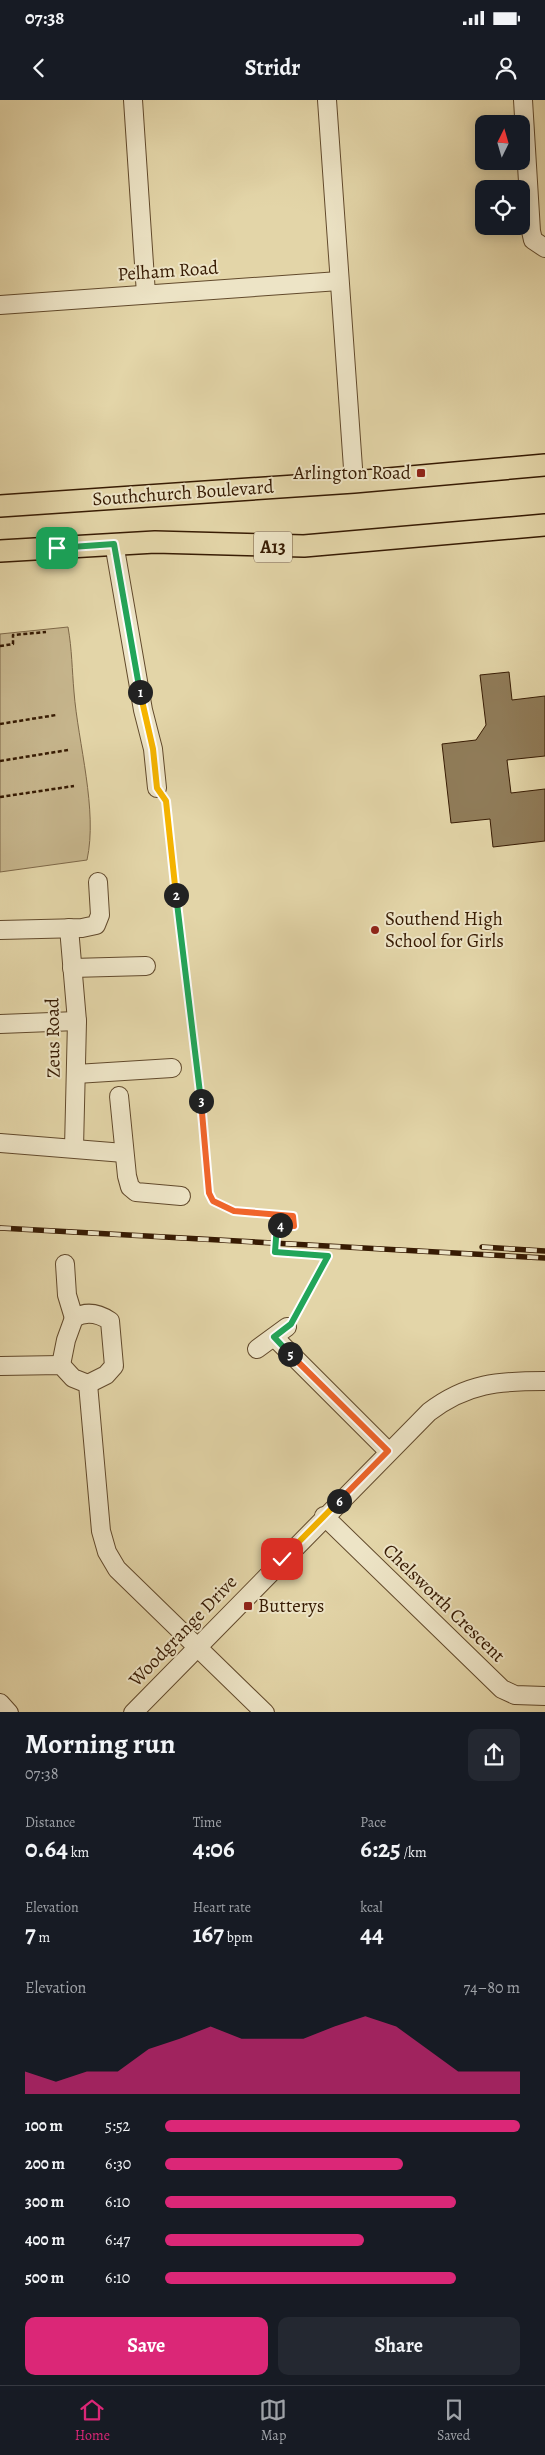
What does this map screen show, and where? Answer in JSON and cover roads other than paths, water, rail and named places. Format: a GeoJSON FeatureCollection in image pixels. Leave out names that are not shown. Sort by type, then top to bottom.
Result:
{"type":"FeatureCollection","features":[{"type":"Feature","properties":{"kind":"main road","name":"Southchurch Boulevard"},"geometry":{"type":"LineString","coordinates":[[0,506],[354,482],[545,465]]}},
{"type":"Feature","properties":{"kind":"main road","name":"A13"},"geometry":{"type":"LineString","coordinates":[[0,551],[155,542],[304,546],[545,525]]}},
{"type":"Feature","properties":{"kind":"street"},"geometry":{"type":"LineString","coordinates":[[134,100],[146,294]]}},
{"type":"Feature","properties":{"kind":"street"},"geometry":{"type":"LineString","coordinates":[[327,100],[354,482]]}},
{"type":"Feature","properties":{"kind":"street"},"geometry":{"type":"LineString","coordinates":[[523,100],[531,231],[533,240],[545,248]]}},
{"type":"Feature","properties":{"kind":"street","name":"Pelham Road"},"geometry":{"type":"LineString","coordinates":[[0,305],[339,281]]}},
{"type":"Feature","properties":{"kind":"street"},"geometry":{"type":"LineString","coordinates":[[114,544],[143,710],[153,749],[157,788]]}},
{"type":"Feature","properties":{"kind":"street"},"geometry":{"type":"LineString","coordinates":[[0,930],[91,927],[99,921],[98,882]]}},
{"type":"Feature","properties":{"kind":"street","name":"Zeus Road"},"geometry":{"type":"LineString","coordinates":[[69,928],[76,1021],[74,1148]]}},
{"type":"Feature","properties":{"kind":"street"},"geometry":{"type":"LineString","coordinates":[[72,968],[146,966]]}},
{"type":"Feature","properties":{"kind":"street"},"geometry":{"type":"LineString","coordinates":[[0,1024],[76,1021]]}},
{"type":"Feature","properties":{"kind":"street"},"geometry":{"type":"LineString","coordinates":[[76,1074],[172,1068]]}},
{"type":"Feature","properties":{"kind":"street"},"geometry":{"type":"LineString","coordinates":[[119,1096],[124,1153],[130,1187],[136,1192],[181,1196]]}},
{"type":"Feature","properties":{"kind":"street"},"geometry":{"type":"LineString","coordinates":[[0,1142],[124,1153]]}},
{"type":"Feature","properties":{"kind":"street"},"geometry":{"type":"LineString","coordinates":[[66,1264],[67,1295],[74,1318]]}},
{"type":"Feature","properties":{"kind":"street"},"geometry":{"type":"LineString","coordinates":[[0,1366],[61,1366],[73,1378],[88,1384],[106,1375],[114,1366],[110,1321],[94,1314],[80,1314],[74,1318],[66,1340],[61,1366]]}},
{"type":"Feature","properties":{"kind":"street"},"geometry":{"type":"LineString","coordinates":[[257,1349],[280,1332],[388,1451]]}},
{"type":"Feature","properties":{"kind":"street","name":"Woodgrange Drive"},"geometry":{"type":"LineString","coordinates":[[133,1712],[388,1451],[429,1412],[462,1391],[488,1384],[510,1381],[545,1381]]}},
{"type":"Feature","properties":{"kind":"street"},"geometry":{"type":"LineString","coordinates":[[88,1384],[101,1531],[107,1552],[118,1569],[265,1712]]}},
{"type":"Feature","properties":{"kind":"street","name":"Chelsworth Crescent"},"geometry":{"type":"LineString","coordinates":[[324,1516],[502,1689],[515,1695],[545,1696]]}},
{"type":"Feature","properties":{"kind":"street"},"geometry":{"type":"LineString","coordinates":[[0,1703],[9,1712]]}},
{"type":"Feature","properties":{"kind":"railway"},"geometry":{"type":"LineString","coordinates":[[0,1228],[545,1258]]}},
{"type":"Feature","properties":{"kind":"railway"},"geometry":{"type":"LineString","coordinates":[[482,1247],[545,1251]]}},
{"type":"Feature","properties":{"kind":"place","name":"Arlington Road"},"geometry":{"type":"Point","coordinates":[421,473]}},
{"type":"Feature","properties":{"kind":"place","name":"Southend High School for Girls"},"geometry":{"type":"Point","coordinates":[375,930]}},
{"type":"Feature","properties":{"kind":"place","name":"Butterys"},"geometry":{"type":"Point","coordinates":[248,1606]}}]}
